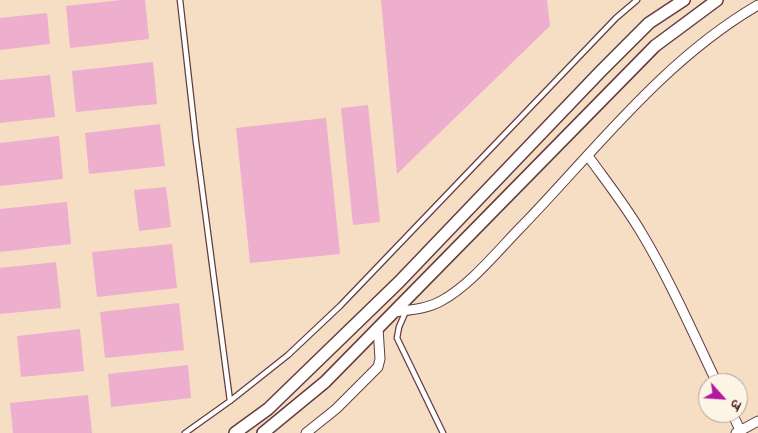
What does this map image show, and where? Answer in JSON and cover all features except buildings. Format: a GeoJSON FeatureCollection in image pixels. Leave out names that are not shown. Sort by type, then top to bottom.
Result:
{"type":"FeatureCollection","features":[{"type":"Feature","properties":{"kind":"street"},"geometry":{"type":"LineString","coordinates":[[235,433],[268,409],[399,282],[649,23],[684,0]]}},
{"type":"Feature","properties":{"kind":"street"},"geometry":{"type":"LineString","coordinates":[[263,433],[325,382],[655,46],[717,0]]}},
{"type":"Feature","properties":{"kind":"street"},"geometry":{"type":"LineString","coordinates":[[393,312],[440,302],[465,284],[588,156],[645,93],[691,51],[758,5]]}},
{"type":"Feature","properties":{"kind":"street"},"geometry":{"type":"LineString","coordinates":[[588,156],[642,233],[662,269],[712,373]]}},
{"type":"Feature","properties":{"kind":"street"},"geometry":{"type":"LineString","coordinates":[[306,433],[336,409],[378,367],[380,359],[378,328]]}},
{"type":"Feature","properties":{"kind":"street"},"geometry":{"type":"LineString","coordinates":[[738,431],[758,421]]}},
{"type":"Feature","properties":{"kind":"lane"},"geometry":{"type":"LineString","coordinates":[[180,0],[196,142],[230,401]]}},
{"type":"Feature","properties":{"kind":"lane"},"geometry":{"type":"LineString","coordinates":[[185,433],[230,401],[288,355],[340,306],[616,18],[637,0]]}},
{"type":"Feature","properties":{"kind":"lane"},"geometry":{"type":"LineString","coordinates":[[406,310],[397,338],[443,433]]}}]}
